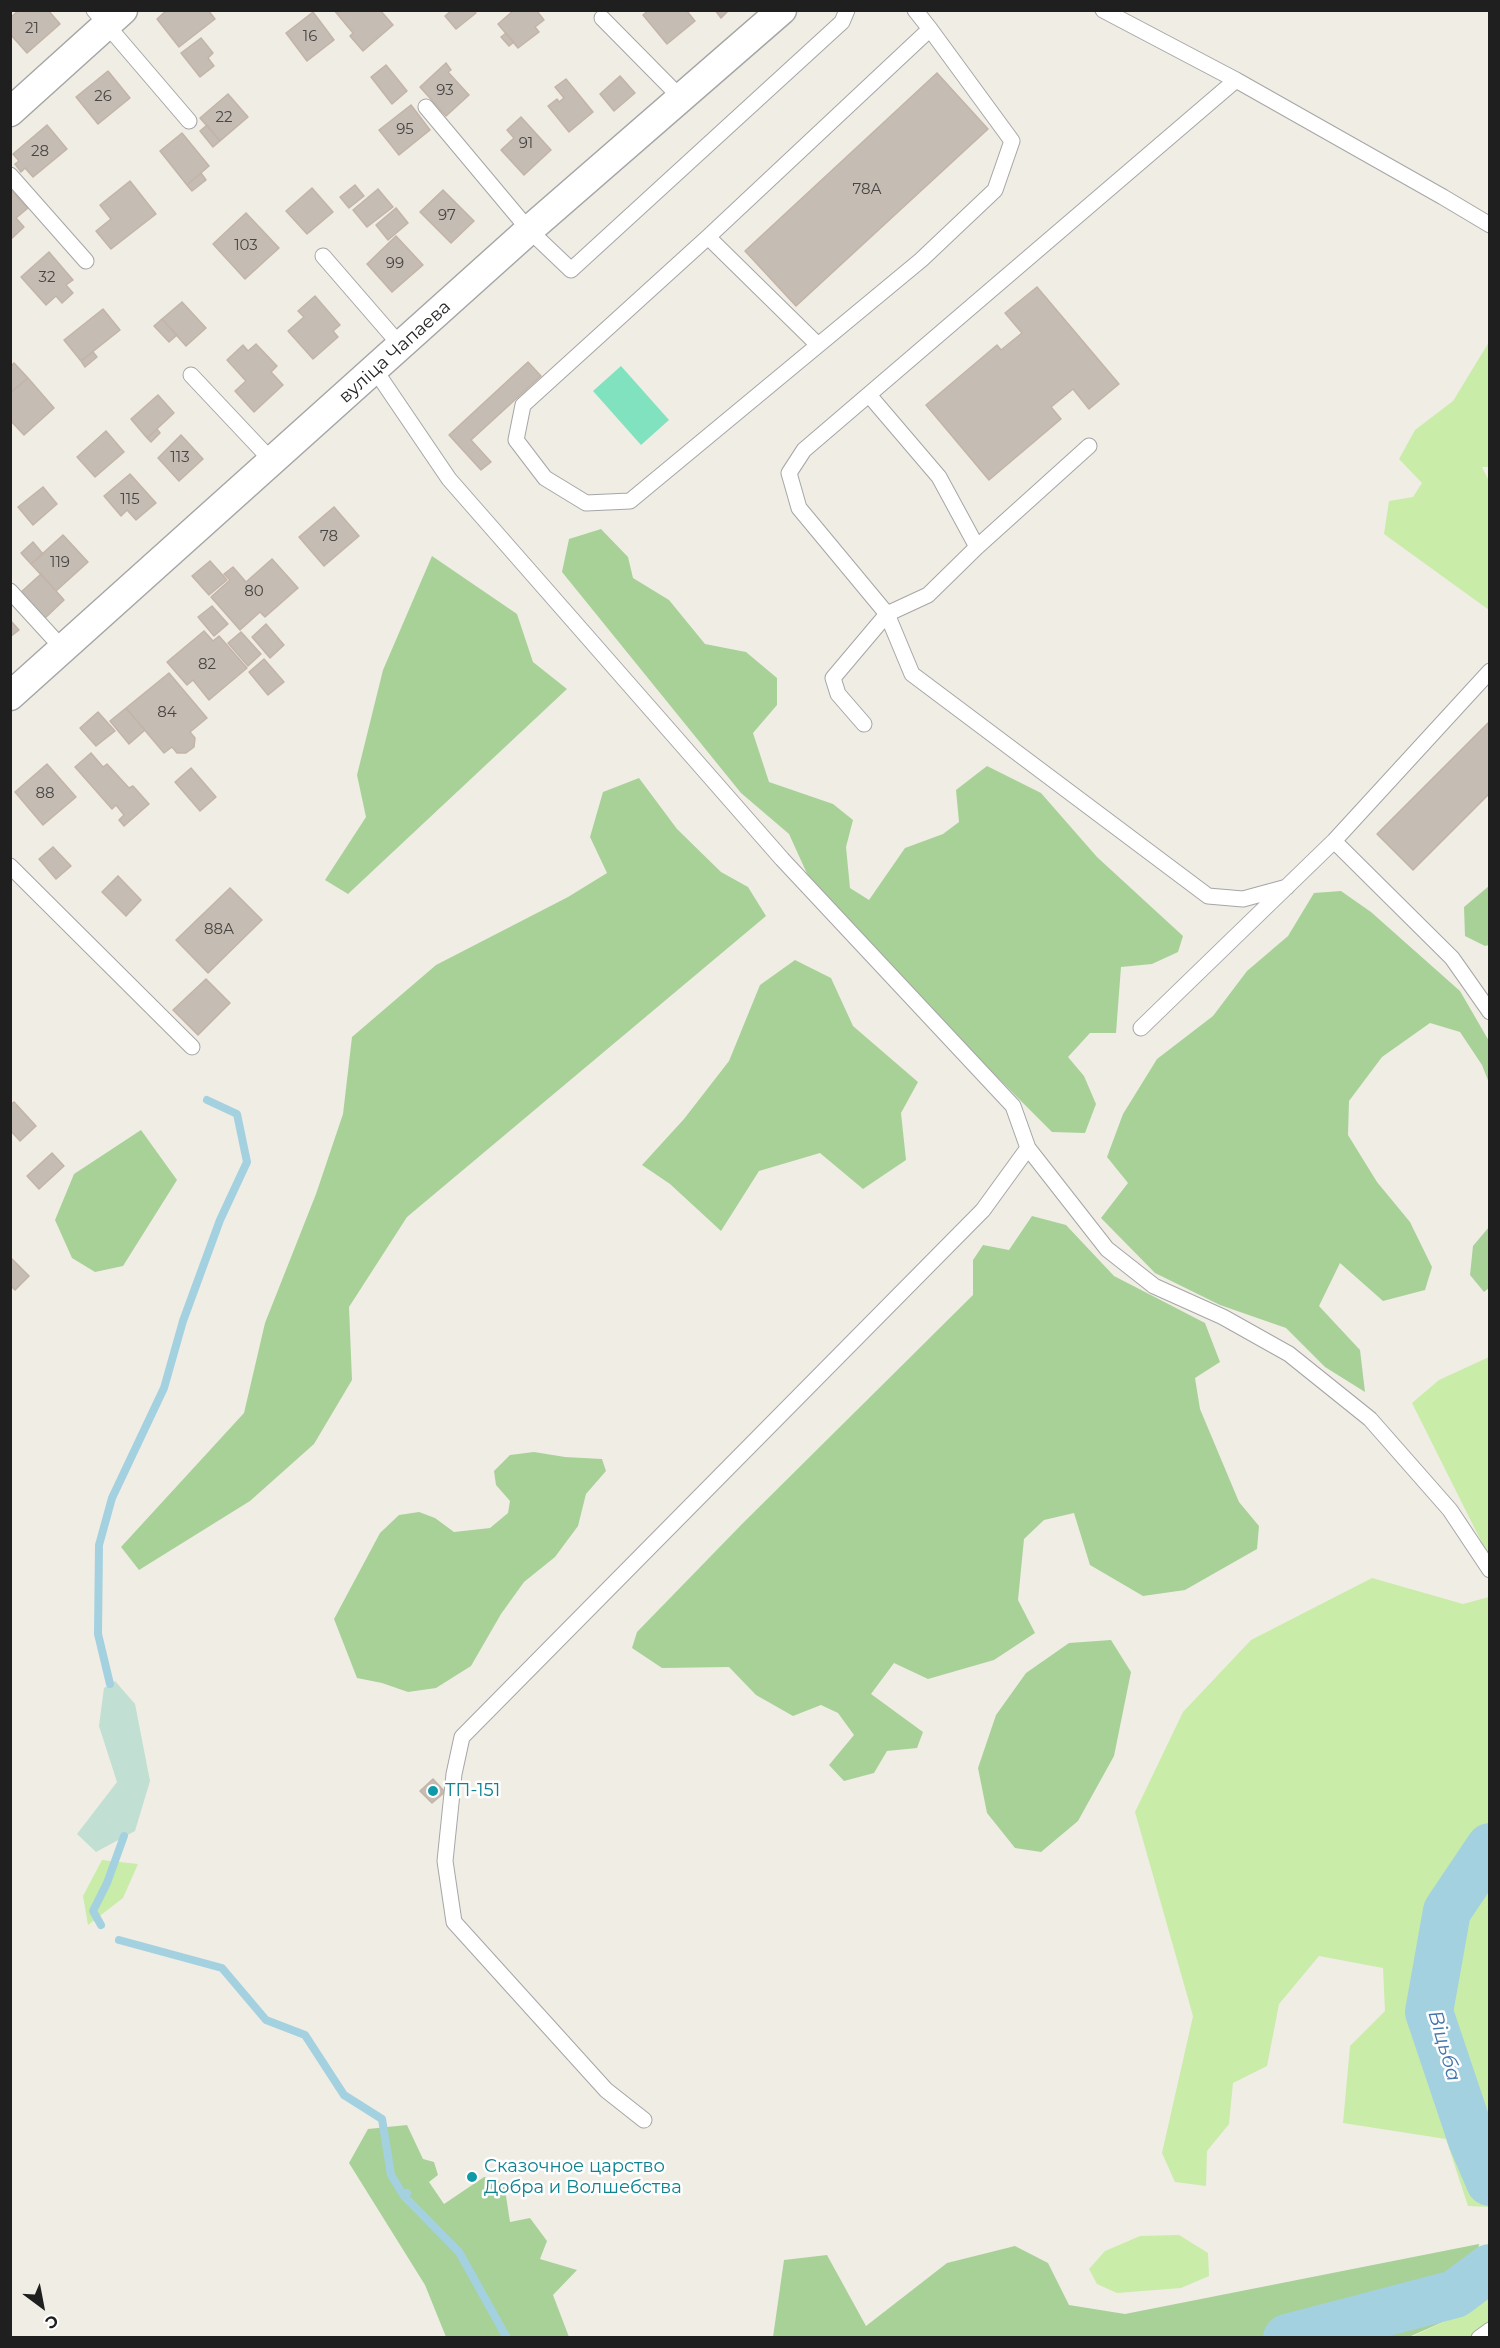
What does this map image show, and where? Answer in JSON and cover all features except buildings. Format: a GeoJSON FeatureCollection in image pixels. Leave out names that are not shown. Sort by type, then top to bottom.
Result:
{"type":"FeatureCollection","features":[{"type":"Feature","properties":{"kind":"street","name":"вуліца Чапаева"},"geometry":{"type":"LineString","coordinates":[[10,696],[64,650],[529,230],[782,10]]}},
{"type":"Feature","properties":{"kind":"street"},"geometry":{"type":"LineString","coordinates":[[10,112],[108,16]]}},
{"type":"Feature","properties":{"kind":"lane"},"geometry":{"type":"LineString","coordinates":[[426,107],[529,230],[571,270],[842,22],[847,10]]}},
{"type":"Feature","properties":{"kind":"lane"},"geometry":{"type":"LineString","coordinates":[[915,10],[930,29],[1012,141],[995,190],[921,260],[630,501],[586,503],[545,478],[516,440],[523,405],[708,237],[930,29]]}},
{"type":"Feature","properties":{"kind":"lane"},"geometry":{"type":"LineString","coordinates":[[1103,10],[1236,80],[1443,196],[1490,225]]}},
{"type":"Feature","properties":{"kind":"lane"},"geometry":{"type":"LineString","coordinates":[[108,16],[189,121]]}},
{"type":"Feature","properties":{"kind":"lane"},"geometry":{"type":"LineString","coordinates":[[602,18],[681,98]]}},
{"type":"Feature","properties":{"kind":"lane"},"geometry":{"type":"LineString","coordinates":[[1236,80],[804,450],[789,473],[799,508],[887,614],[912,674],[1208,896],[1243,899],[1287,887]]}},
{"type":"Feature","properties":{"kind":"lane"},"geometry":{"type":"LineString","coordinates":[[10,175],[86,261]]}},
{"type":"Feature","properties":{"kind":"lane"},"geometry":{"type":"LineString","coordinates":[[708,237],[818,345]]}},
{"type":"Feature","properties":{"kind":"lane"},"geometry":{"type":"LineString","coordinates":[[323,256],[401,346]]}},
{"type":"Feature","properties":{"kind":"lane"},"geometry":{"type":"LineString","coordinates":[[375,370],[457,488],[782,859],[1013,1106],[1028,1148],[1107,1249],[1154,1286],[1223,1317],[1290,1354],[1371,1419],[1449,1510],[1490,1570]]}},
{"type":"Feature","properties":{"kind":"lane"},"geometry":{"type":"LineString","coordinates":[[191,375],[272,461]]}},
{"type":"Feature","properties":{"kind":"lane"},"geometry":{"type":"LineString","coordinates":[[869,395],[939,477],[977,547]]}},
{"type":"Feature","properties":{"kind":"lane"},"geometry":{"type":"LineString","coordinates":[[864,724],[838,694],[833,678],[887,614],[928,595],[977,547],[1089,446]]}},
{"type":"Feature","properties":{"kind":"lane"},"geometry":{"type":"LineString","coordinates":[[10,591],[64,650]]}},
{"type":"Feature","properties":{"kind":"lane"},"geometry":{"type":"LineString","coordinates":[[1141,1028],[1334,841],[1490,671]]}},
{"type":"Feature","properties":{"kind":"lane"},"geometry":{"type":"LineString","coordinates":[[1334,841],[1452,958],[1490,1012]]}},
{"type":"Feature","properties":{"kind":"lane"},"geometry":{"type":"LineString","coordinates":[[10,866],[192,1047]]}},
{"type":"Feature","properties":{"kind":"lane"},"geometry":{"type":"LineString","coordinates":[[644,2120],[606,2090],[454,1922],[446,1861],[454,1774],[462,1737],[983,1210],[1028,1148]]}},
{"type":"Feature","properties":{"kind":"lane"},"geometry":{"type":"LineString","coordinates":[[1479,2337],[1490,2330]]}},
{"type":"Feature","properties":{"kind":"green space"},"geometry":{"type":"Polygon","coordinates":[[[1489,342],[1489,467],[1482,467],[1489,481],[1489,610],[1384,534],[1389,501],[1413,497],[1422,483],[1399,459],[1415,430],[1453,401],[1489,342]]]}},
{"type":"Feature","properties":{"kind":"green space"},"geometry":{"type":"Polygon","coordinates":[[[621,366],[669,420],[641,445],[593,391],[621,366]]]}},
{"type":"Feature","properties":{"kind":"green space"},"geometry":{"type":"Polygon","coordinates":[[[601,529],[628,557],[633,578],[669,600],[705,644],[746,652],[777,678],[777,705],[753,733],[769,782],[833,804],[853,820],[846,847],[850,888],[869,900],[905,848],[943,834],[959,822],[956,790],[987,766],[1041,793],[1097,857],[1183,936],[1178,952],[1152,964],[1121,967],[1116,1033],[1090,1033],[1068,1057],[1084,1076],[1096,1104],[1085,1133],[1052,1132],[977,1057],[809,878],[789,834],[741,793],[562,572],[569,539],[601,529]]]}},
{"type":"Feature","properties":{"kind":"green space"},"geometry":{"type":"Polygon","coordinates":[[[432,556],[517,614],[533,662],[567,689],[348,894],[325,880],[366,817],[357,775],[383,670],[432,556]]]}},
{"type":"Feature","properties":{"kind":"green space"},"geometry":{"type":"Polygon","coordinates":[[[639,778],[677,829],[721,872],[748,887],[766,916],[407,1217],[349,1307],[352,1380],[314,1444],[250,1501],[139,1570],[121,1547],[244,1413],[265,1323],[316,1194],[343,1114],[352,1037],[436,965],[568,897],[607,873],[590,837],[603,792],[639,778]]]}},
{"type":"Feature","properties":{"kind":"green space"},"geometry":{"type":"Polygon","coordinates":[[[1489,886],[1489,945],[1485,946],[1465,936],[1464,907],[1489,886]]]}},
{"type":"Feature","properties":{"kind":"green space"},"geometry":{"type":"Polygon","coordinates":[[[1341,891],[1371,912],[1460,991],[1489,1041],[1489,1083],[1482,1065],[1460,1032],[1430,1023],[1382,1057],[1349,1101],[1348,1135],[1377,1182],[1410,1222],[1432,1267],[1425,1290],[1383,1301],[1340,1263],[1319,1306],[1360,1350],[1365,1392],[1325,1367],[1286,1328],[1220,1305],[1155,1273],[1101,1218],[1128,1183],[1107,1157],[1123,1114],[1157,1059],[1213,1016],[1247,971],[1288,936],[1314,893],[1341,891]]]}},
{"type":"Feature","properties":{"kind":"green space"},"geometry":{"type":"Polygon","coordinates":[[[795,960],[831,978],[853,1026],[918,1082],[901,1113],[906,1160],[863,1189],[820,1153],[759,1171],[721,1231],[670,1184],[642,1165],[684,1119],[729,1061],[760,985],[795,960]]]}},
{"type":"Feature","properties":{"kind":"green space"},"geometry":{"type":"Polygon","coordinates":[[[141,1130],[177,1180],[123,1266],[95,1272],[72,1258],[55,1220],[74,1174],[141,1130]]]}},
{"type":"Feature","properties":{"kind":"green space"},"geometry":{"type":"Polygon","coordinates":[[[1032,1216],[1066,1225],[1114,1276],[1205,1323],[1220,1362],[1195,1378],[1200,1409],[1239,1502],[1259,1526],[1257,1549],[1185,1590],[1143,1596],[1090,1565],[1074,1513],[1044,1520],[1024,1539],[1018,1600],[1035,1633],[994,1660],[928,1679],[894,1663],[871,1694],[923,1732],[917,1748],[887,1751],[874,1773],[844,1781],[829,1765],[854,1735],[838,1713],[821,1705],[793,1716],[756,1695],[729,1667],[662,1668],[632,1648],[637,1632],[743,1523],[973,1295],[973,1260],[983,1245],[1009,1250],[1032,1216]]]}},
{"type":"Feature","properties":{"kind":"green space"},"geometry":{"type":"Polygon","coordinates":[[[1489,1227],[1489,1288],[1484,1292],[1470,1275],[1473,1246],[1489,1227]]]}},
{"type":"Feature","properties":{"kind":"green space"},"geometry":{"type":"Polygon","coordinates":[[[1489,1357],[1489,1557],[1412,1403],[1439,1380],[1489,1357]]]}},
{"type":"Feature","properties":{"kind":"green space"},"geometry":{"type":"Polygon","coordinates":[[[534,1452],[602,1459],[606,1471],[586,1494],[578,1526],[555,1557],[524,1582],[501,1614],[471,1666],[436,1688],[408,1692],[357,1678],[334,1619],[380,1533],[399,1515],[419,1512],[435,1518],[454,1532],[490,1528],[508,1513],[510,1501],[496,1485],[494,1471],[510,1455],[534,1452]]]}},
{"type":"Feature","properties":{"kind":"green space"},"geometry":{"type":"Polygon","coordinates":[[[1372,1578],[1463,1604],[1489,1597],[1489,2207],[1468,2206],[1446,2139],[1343,2123],[1350,2046],[1385,2011],[1383,1968],[1319,1956],[1279,2004],[1267,2066],[1233,2083],[1229,2124],[1207,2151],[1206,2186],[1175,2182],[1162,2153],[1193,2016],[1135,1812],[1183,1712],[1251,1640],[1372,1578]]]}},
{"type":"Feature","properties":{"kind":"green space"},"geometry":{"type":"Polygon","coordinates":[[[1111,1640],[1131,1672],[1114,1756],[1078,1821],[1041,1852],[1015,1848],[987,1813],[978,1768],[996,1715],[1026,1673],[1069,1643],[1111,1640]]]}},
{"type":"Feature","properties":{"kind":"green space"},"geometry":{"type":"Polygon","coordinates":[[[115,1681],[135,1704],[150,1781],[135,1831],[96,1852],[77,1834],[117,1782],[99,1726],[104,1688],[115,1681]]]}},
{"type":"Feature","properties":{"kind":"green space"},"geometry":{"type":"Polygon","coordinates":[[[102,1860],[138,1864],[123,1898],[88,1925],[83,1896],[102,1860]]]}},
{"type":"Feature","properties":{"kind":"green space"},"geometry":{"type":"Polygon","coordinates":[[[407,2125],[423,2159],[434,2162],[438,2175],[429,2182],[444,2204],[484,2177],[504,2183],[510,2222],[530,2218],[547,2241],[540,2259],[577,2270],[553,2295],[569,2337],[446,2337],[425,2285],[349,2163],[368,2129],[407,2125]]]}},
{"type":"Feature","properties":{"kind":"green space"},"geometry":{"type":"Polygon","coordinates":[[[1179,2235],[1208,2253],[1209,2276],[1181,2288],[1117,2293],[1097,2284],[1089,2269],[1105,2251],[1140,2236],[1179,2235]]]}},
{"type":"Feature","properties":{"kind":"green space"},"geometry":{"type":"Polygon","coordinates":[[[1479,2244],[1472,2309],[1409,2337],[773,2337],[784,2260],[827,2255],[866,2326],[947,2263],[1015,2246],[1048,2263],[1069,2305],[1125,2314],[1479,2244]]]}},
{"type":"Feature","properties":{"kind":"green space"},"geometry":{"type":"Polygon","coordinates":[[[1489,2298],[1489,2337],[1409,2338],[1472,2309],[1489,2298]]]}},
{"type":"Feature","properties":{"kind":"waterway"},"geometry":{"type":"LineString","coordinates":[[110,1684],[98,1634],[99,1545],[112,1498],[164,1388],[183,1321],[220,1220],[247,1162],[237,1114],[207,1100]]}},
{"type":"Feature","properties":{"kind":"waterway"},"geometry":{"type":"LineString","coordinates":[[101,1925],[93,1911],[107,1883],[124,1836]]}},
{"type":"Feature","properties":{"kind":"waterway","name":"Віцьба"},"geometry":{"type":"LineString","coordinates":[[1490,1847],[1447,1911],[1429,2012],[1472,2140],[1490,2182]]}},
{"type":"Feature","properties":{"kind":"waterway"},"geometry":{"type":"LineString","coordinates":[[119,1940],[222,1968],[266,2020],[305,2035],[344,2095],[382,2119],[391,2175],[404,2196]]}},
{"type":"Feature","properties":{"kind":"waterway"},"geometry":{"type":"LineString","coordinates":[[407,2193],[404,2196],[459,2252],[507,2338]]}},
{"type":"Feature","properties":{"kind":"waterway","name":"Віцьба"},"geometry":{"type":"LineString","coordinates":[[1287,2338],[1455,2294],[1490,2268]]}},
{"type":"Feature","properties":{"kind":"place","name":"ТП-151"},"geometry":{"type":"Point","coordinates":[433,1791]}},
{"type":"Feature","properties":{"kind":"place","name":"Сказочное царство Добра и Волшебства"},"geometry":{"type":"Point","coordinates":[472,2177]}}]}
